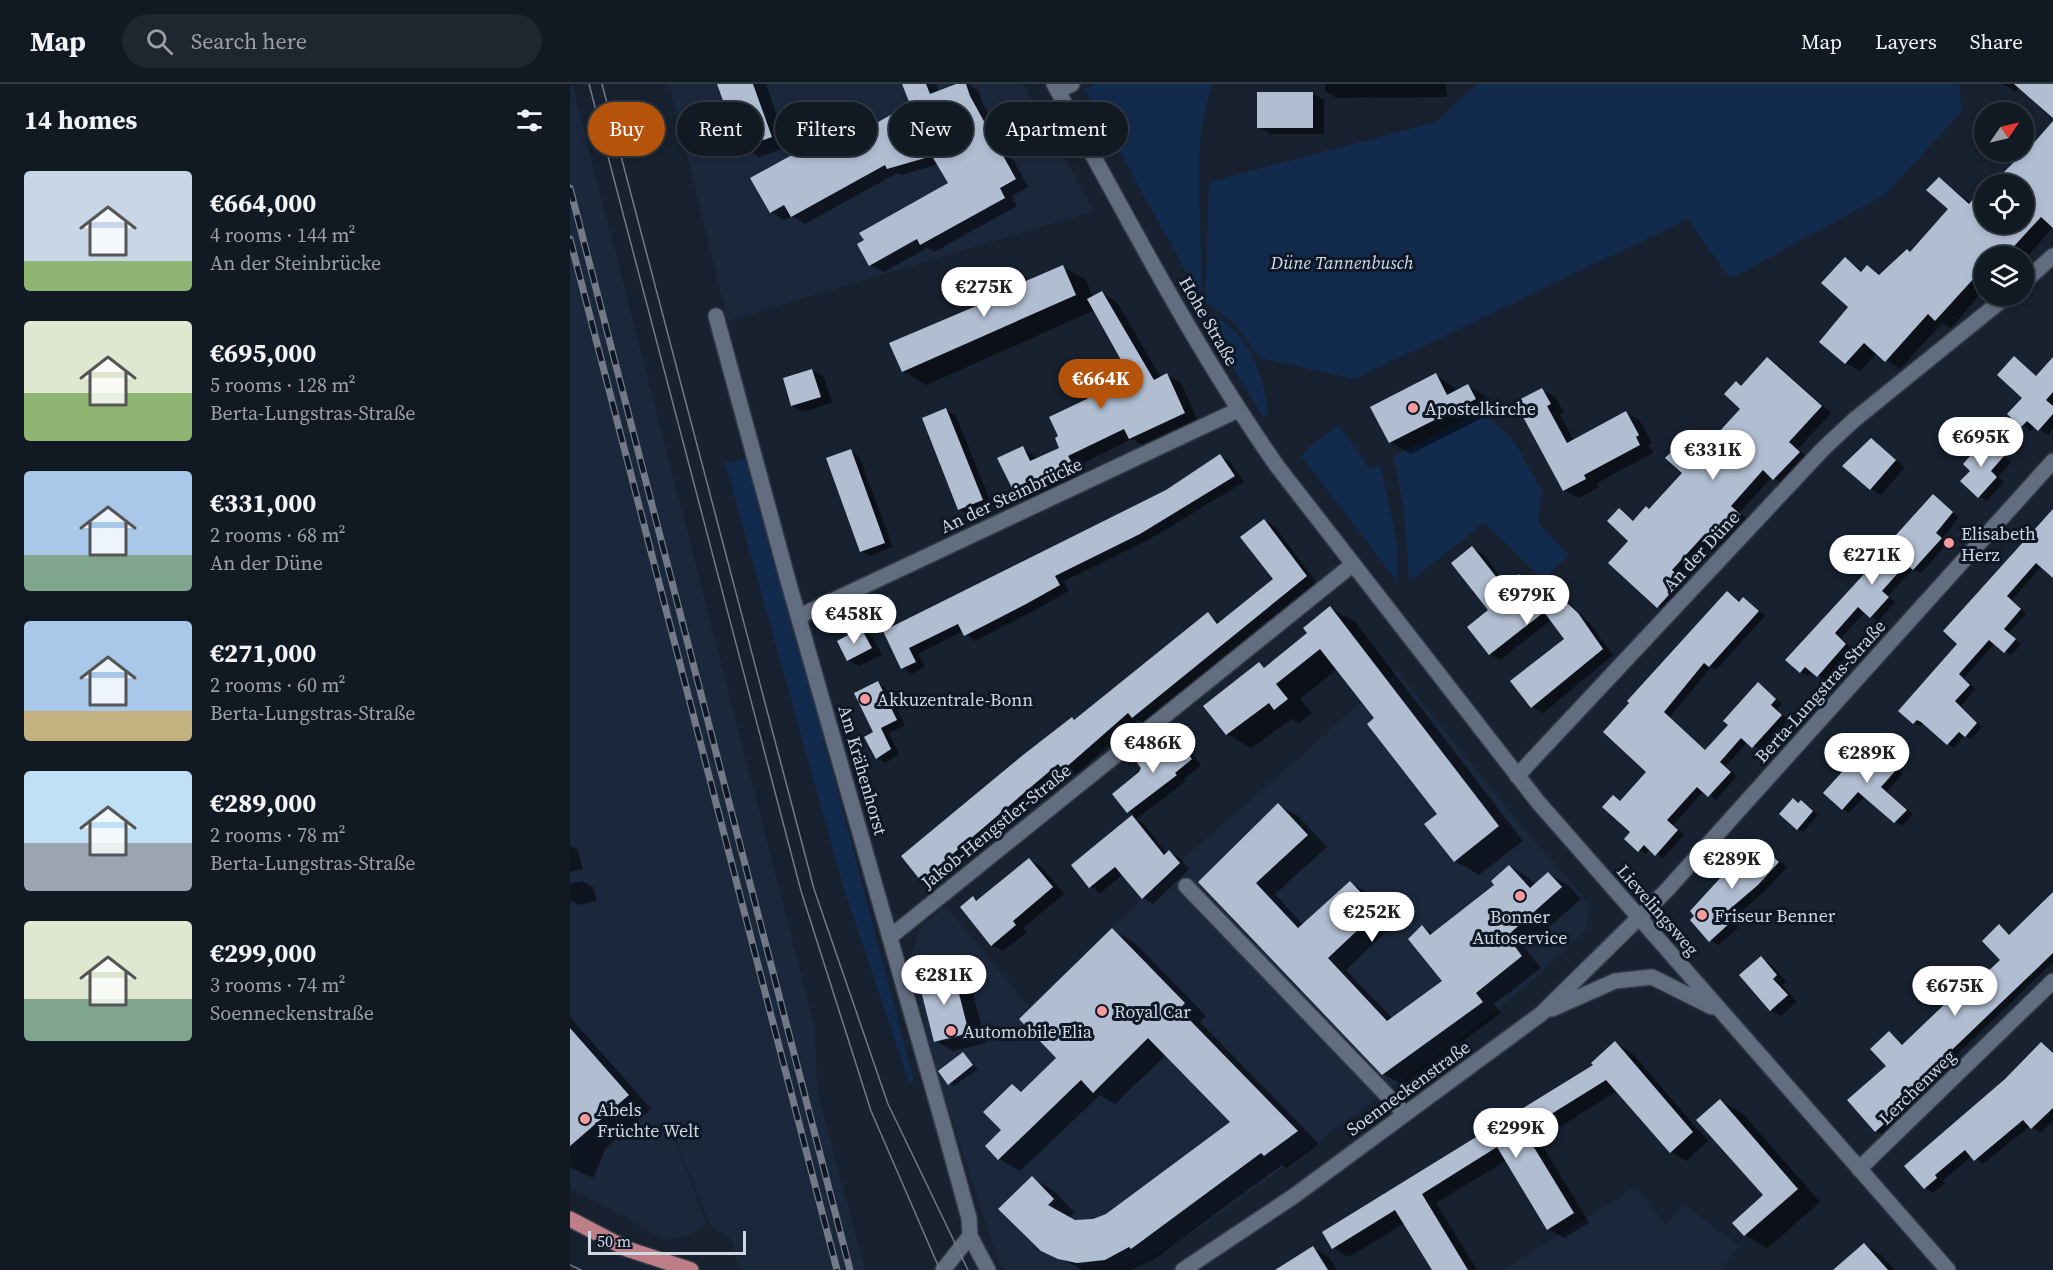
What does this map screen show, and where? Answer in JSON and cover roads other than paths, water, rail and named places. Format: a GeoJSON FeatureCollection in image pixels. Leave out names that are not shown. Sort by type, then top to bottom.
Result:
{"type":"FeatureCollection","features":[{"type":"Feature","properties":{"kind":"main road"},"geometry":{"type":"LineString","coordinates":[[570,1219],[627,1249],[691,1270]]}},
{"type":"Feature","properties":{"kind":"street","name":"Hohe Straße"},"geometry":{"type":"LineString","coordinates":[[1061,86],[1177,306],[1238,410],[1352,565]]}},
{"type":"Feature","properties":{"kind":"street"},"geometry":{"type":"LineString","coordinates":[[2034,273],[2053,256]]}},
{"type":"Feature","properties":{"kind":"street","name":"An der Düne"},"geometry":{"type":"LineString","coordinates":[[1517,776],[1824,448],[1854,420],[1995,306]]}},
{"type":"Feature","properties":{"kind":"street","name":"Am Krähenhorst"},"geometry":{"type":"LineString","coordinates":[[716,316],[969,1218],[970,1236],[988,1270]]}},
{"type":"Feature","properties":{"kind":"street","name":"An der Steinbrücke"},"geometry":{"type":"LineString","coordinates":[[800,616],[1238,410]]}},
{"type":"Feature","properties":{"kind":"street","name":"Berta-Lungstras-Straße"},"geometry":{"type":"LineString","coordinates":[[1639,919],[2053,461]]}},
{"type":"Feature","properties":{"kind":"street","name":"Lievelingsweg"},"geometry":{"type":"LineString","coordinates":[[1352,565],[1517,776],[1639,919],[1948,1270]]}},
{"type":"Feature","properties":{"kind":"street","name":"Jakob-Hengstler-Straße"},"geometry":{"type":"LineString","coordinates":[[890,937],[1352,565]]}},
{"type":"Feature","properties":{"kind":"street"},"geometry":{"type":"LineString","coordinates":[[1186,886],[1405,1114]]}},
{"type":"Feature","properties":{"kind":"street","name":"Soenneckenstraße"},"geometry":{"type":"LineString","coordinates":[[1183,1270],[1230,1241],[1541,1014],[1639,919]]}},
{"type":"Feature","properties":{"kind":"street"},"geometry":{"type":"LineString","coordinates":[[1541,1014],[1615,981],[1652,977],[1721,1012]]}},
{"type":"Feature","properties":{"kind":"street","name":"Lerchenweg"},"geometry":{"type":"LineString","coordinates":[[1859,1169],[2053,981]]}},
{"type":"Feature","properties":{"kind":"street"},"geometry":{"type":"LineString","coordinates":[[943,1270],[970,1236]]}},
{"type":"Feature","properties":{"kind":"tram line"},"geometry":{"type":"LineString","coordinates":[[589,84],[801,891],[871,1111],[940,1270]]}},
{"type":"Feature","properties":{"kind":"tram line"},"geometry":{"type":"LineString","coordinates":[[602,84],[814,889],[888,1104],[968,1270]]}},
{"type":"Feature","properties":{"kind":"tram line"},"geometry":{"type":"LineString","coordinates":[[570,1265],[581,1270]]}},
{"type":"Feature","properties":{"kind":"railway"},"geometry":{"type":"LineString","coordinates":[[570,188],[850,1270]]}},
{"type":"Feature","properties":{"kind":"railway"},"geometry":{"type":"LineString","coordinates":[[570,239],[837,1270]]}},
{"type":"Feature","properties":{"kind":"place","name":"Apostelkirche"},"geometry":{"type":"Point","coordinates":[1413,408]}},
{"type":"Feature","properties":{"kind":"place","name":"Elisabeth Herz"},"geometry":{"type":"Point","coordinates":[1949,543]}},
{"type":"Feature","properties":{"kind":"place","name":"Akkuzentrale-Bonn"},"geometry":{"type":"Point","coordinates":[865,699]}},
{"type":"Feature","properties":{"kind":"place","name":"Bonner Autoservice"},"geometry":{"type":"Point","coordinates":[1520,896]}},
{"type":"Feature","properties":{"kind":"place","name":"Friseur Benner"},"geometry":{"type":"Point","coordinates":[1702,915]}},
{"type":"Feature","properties":{"kind":"place","name":"Royal Car"},"geometry":{"type":"Point","coordinates":[1102,1011]}},
{"type":"Feature","properties":{"kind":"place","name":"Automobile Elia"},"geometry":{"type":"Point","coordinates":[951,1031]}},
{"type":"Feature","properties":{"kind":"place","name":"Abels Früchte Welt"},"geometry":{"type":"Point","coordinates":[585,1119]}},
{"type":"Feature","properties":{"kind":"park label","name":"Düne Tannenbusch"},"geometry":{"type":"Point","coordinates":[1342,262]}}]}
